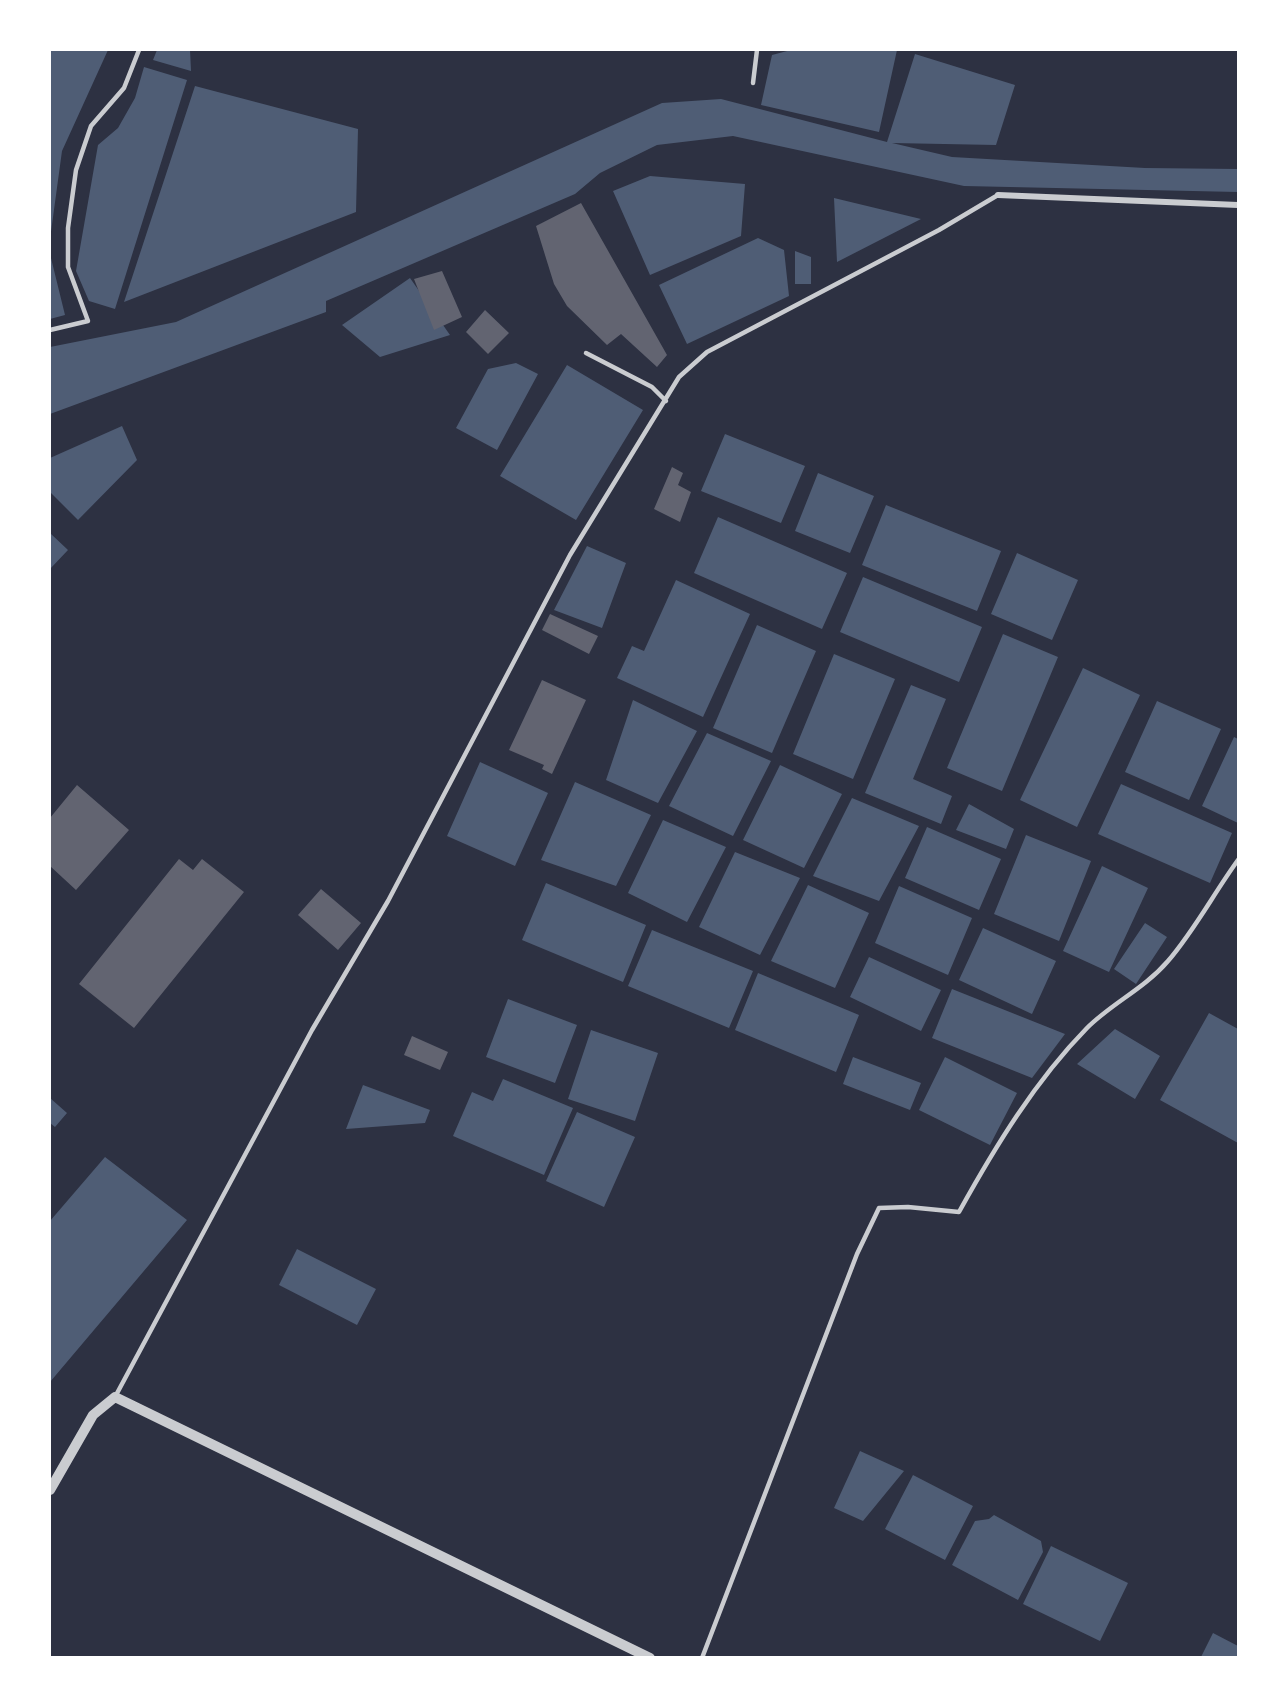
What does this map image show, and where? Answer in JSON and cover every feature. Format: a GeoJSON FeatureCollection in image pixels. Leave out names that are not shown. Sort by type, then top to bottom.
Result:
{"type":"FeatureCollection","features":[{"type":"Feature","properties":{"kind":"street"},"geometry":{"type":"LineString","coordinates":[[999,195],[1239,205]]}},
{"type":"Feature","properties":{"kind":"street"},"geometry":{"type":"LineString","coordinates":[[50,1490],[93,1415],[115,1397],[650,1658]]}},
{"type":"Feature","properties":{"kind":"lane"},"geometry":{"type":"LineString","coordinates":[[50,330],[88,321],[68,267],[68,228],[76,170],[91,126],[124,88],[139,50]]}},
{"type":"Feature","properties":{"kind":"lane"},"geometry":{"type":"LineString","coordinates":[[753,83],[757,50]]}},
{"type":"Feature","properties":{"kind":"lane"},"geometry":{"type":"LineString","coordinates":[[115,1397],[312,1030],[388,901],[570,555],[679,377],[707,352],[939,230],[999,195]]}},
{"type":"Feature","properties":{"kind":"lane"},"geometry":{"type":"LineString","coordinates":[[586,353],[652,387],[666,401]]}},
{"type":"Feature","properties":{"kind":"lane"},"geometry":{"type":"LineString","coordinates":[[702,1658],[853,1264],[879,1208],[908,1207],[960,1212],[1013,1122],[1050,1072],[1088,1027],[1143,986],[1168,961],[1239,860]]}},
{"type":"Feature","properties":{"kind":"water"},"geometry":{"type":"Polygon","coordinates":[[[50,50],[108,50],[62,151],[50,239],[50,50]]]}},
{"type":"Feature","properties":{"kind":"water"},"geometry":{"type":"Polygon","coordinates":[[[157,50],[190,50],[191,71],[153,60],[157,50]]]}},
{"type":"Feature","properties":{"kind":"water"},"geometry":{"type":"Polygon","coordinates":[[[791,50],[897,50],[879,132],[761,105],[772,55],[791,50]]]}},
{"type":"Feature","properties":{"kind":"water"},"geometry":{"type":"Polygon","coordinates":[[[915,54],[1015,85],[996,145],[892,143],[952,157],[1145,168],[1238,169],[1238,192],[964,186],[733,136],[657,145],[600,173],[575,194],[326,301],[326,312],[50,414],[50,347],[176,322],[662,103],[721,99],[887,142],[915,54]]]}},
{"type":"Feature","properties":{"kind":"water"},"geometry":{"type":"Polygon","coordinates":[[[144,67],[187,80],[115,309],[89,301],[76,271],[98,145],[118,128],[135,98],[144,67]]]}},
{"type":"Feature","properties":{"kind":"water"},"geometry":{"type":"Polygon","coordinates":[[[195,86],[358,129],[356,212],[124,302],[195,86]]]}},
{"type":"Feature","properties":{"kind":"water"},"geometry":{"type":"Polygon","coordinates":[[[650,176],[745,184],[741,236],[650,275],[613,191],[650,176]]]}},
{"type":"Feature","properties":{"kind":"water"},"geometry":{"type":"Polygon","coordinates":[[[834,198],[921,219],[837,262],[834,198]]]}},
{"type":"Feature","properties":{"kind":"water"},"geometry":{"type":"Polygon","coordinates":[[[758,238],[784,250],[789,296],[687,344],[659,285],[758,238]]]}},
{"type":"Feature","properties":{"kind":"water"},"geometry":{"type":"Polygon","coordinates":[[[795,251],[811,257],[811,284],[795,284],[795,251]]]}},
{"type":"Feature","properties":{"kind":"water"},"geometry":{"type":"Polygon","coordinates":[[[50,254],[65,315],[50,319],[50,254]]]}},
{"type":"Feature","properties":{"kind":"water"},"geometry":{"type":"Polygon","coordinates":[[[410,278],[450,335],[380,357],[342,325],[410,278]]]}},
{"type":"Feature","properties":{"kind":"water"},"geometry":{"type":"Polygon","coordinates":[[[516,363],[538,374],[497,450],[456,428],[488,369],[516,363]]]}},
{"type":"Feature","properties":{"kind":"water"},"geometry":{"type":"Polygon","coordinates":[[[567,365],[643,410],[576,520],[500,476],[567,365]]]}},
{"type":"Feature","properties":{"kind":"water"},"geometry":{"type":"Polygon","coordinates":[[[122,426],[137,460],[78,520],[50,492],[50,458],[122,426]]]}},
{"type":"Feature","properties":{"kind":"water"},"geometry":{"type":"Polygon","coordinates":[[[725,434],[805,466],[781,523],[701,491],[725,434]]]}},
{"type":"Feature","properties":{"kind":"water"},"geometry":{"type":"Polygon","coordinates":[[[818,473],[874,496],[850,553],[795,531],[818,473]]]}},
{"type":"Feature","properties":{"kind":"water"},"geometry":{"type":"Polygon","coordinates":[[[886,505],[1001,551],[977,611],[862,565],[886,505]]]}},
{"type":"Feature","properties":{"kind":"water"},"geometry":{"type":"Polygon","coordinates":[[[718,517],[847,573],[822,629],[694,573],[718,517]]]}},
{"type":"Feature","properties":{"kind":"water"},"geometry":{"type":"Polygon","coordinates":[[[50,533],[68,550],[50,569],[50,533]]]}},
{"type":"Feature","properties":{"kind":"water"},"geometry":{"type":"Polygon","coordinates":[[[587,546],[626,563],[602,628],[554,610],[587,546]]]}},
{"type":"Feature","properties":{"kind":"water"},"geometry":{"type":"Polygon","coordinates":[[[1017,553],[1078,580],[1052,640],[991,614],[1017,553]]]}},
{"type":"Feature","properties":{"kind":"water"},"geometry":{"type":"Polygon","coordinates":[[[863,577],[982,627],[959,682],[840,632],[863,577]]]}},
{"type":"Feature","properties":{"kind":"water"},"geometry":{"type":"Polygon","coordinates":[[[676,580],[750,614],[703,717],[617,678],[632,646],[644,651],[676,580]]]}},
{"type":"Feature","properties":{"kind":"water"},"geometry":{"type":"Polygon","coordinates":[[[757,625],[816,651],[772,753],[713,728],[757,625]]]}},
{"type":"Feature","properties":{"kind":"water"},"geometry":{"type":"Polygon","coordinates":[[[1003,634],[1058,657],[1002,791],[947,768],[1003,634]]]}},
{"type":"Feature","properties":{"kind":"water"},"geometry":{"type":"Polygon","coordinates":[[[834,654],[895,679],[853,779],[793,754],[834,654]]]}},
{"type":"Feature","properties":{"kind":"water"},"geometry":{"type":"Polygon","coordinates":[[[1083,668],[1140,695],[1077,827],[1020,800],[1083,668]]]}},
{"type":"Feature","properties":{"kind":"water"},"geometry":{"type":"Polygon","coordinates":[[[911,685],[946,699],[913,779],[952,796],[941,824],[865,793],[911,685]]]}},
{"type":"Feature","properties":{"kind":"water"},"geometry":{"type":"Polygon","coordinates":[[[633,700],[697,731],[658,803],[606,780],[633,700]]]}},
{"type":"Feature","properties":{"kind":"water"},"geometry":{"type":"Polygon","coordinates":[[[1157,701],[1221,729],[1189,800],[1125,772],[1157,701]]]}},
{"type":"Feature","properties":{"kind":"water"},"geometry":{"type":"Polygon","coordinates":[[[707,733],[771,761],[733,836],[669,806],[707,733]]]}},
{"type":"Feature","properties":{"kind":"water"},"geometry":{"type":"Polygon","coordinates":[[[1234,737],[1238,739],[1238,823],[1202,806],[1234,737]]]}},
{"type":"Feature","properties":{"kind":"water"},"geometry":{"type":"Polygon","coordinates":[[[480,762],[548,793],[515,866],[447,836],[480,762]]]}},
{"type":"Feature","properties":{"kind":"water"},"geometry":{"type":"Polygon","coordinates":[[[780,765],[842,794],[804,868],[743,840],[780,765]]]}},
{"type":"Feature","properties":{"kind":"water"},"geometry":{"type":"Polygon","coordinates":[[[575,782],[651,815],[616,886],[541,860],[575,782]]]}},
{"type":"Feature","properties":{"kind":"water"},"geometry":{"type":"Polygon","coordinates":[[[1121,784],[1232,833],[1210,883],[1098,834],[1121,784]]]}},
{"type":"Feature","properties":{"kind":"water"},"geometry":{"type":"Polygon","coordinates":[[[852,798],[919,826],[879,901],[813,876],[852,798]]]}},
{"type":"Feature","properties":{"kind":"water"},"geometry":{"type":"Polygon","coordinates":[[[969,804],[1014,829],[1006,849],[956,830],[969,804]]]}},
{"type":"Feature","properties":{"kind":"water"},"geometry":{"type":"Polygon","coordinates":[[[663,820],[726,847],[687,922],[628,893],[663,820]]]}},
{"type":"Feature","properties":{"kind":"water"},"geometry":{"type":"Polygon","coordinates":[[[927,827],[1001,859],[979,910],[905,878],[927,827]]]}},
{"type":"Feature","properties":{"kind":"water"},"geometry":{"type":"Polygon","coordinates":[[[1026,835],[1091,861],[1059,941],[994,914],[1026,835]]]}},
{"type":"Feature","properties":{"kind":"water"},"geometry":{"type":"Polygon","coordinates":[[[735,852],[800,878],[760,955],[699,927],[735,852]]]}},
{"type":"Feature","properties":{"kind":"water"},"geometry":{"type":"Polygon","coordinates":[[[1102,866],[1148,888],[1109,972],[1063,951],[1102,866]]]}},
{"type":"Feature","properties":{"kind":"water"},"geometry":{"type":"Polygon","coordinates":[[[546,883],[646,925],[623,982],[522,940],[546,883]]]}},
{"type":"Feature","properties":{"kind":"water"},"geometry":{"type":"Polygon","coordinates":[[[808,885],[869,913],[835,988],[771,961],[808,885]]]}},
{"type":"Feature","properties":{"kind":"water"},"geometry":{"type":"Polygon","coordinates":[[[899,886],[972,918],[948,975],[875,943],[899,886]]]}},
{"type":"Feature","properties":{"kind":"water"},"geometry":{"type":"Polygon","coordinates":[[[1145,923],[1167,937],[1136,984],[1114,969],[1145,923]]]}},
{"type":"Feature","properties":{"kind":"water"},"geometry":{"type":"Polygon","coordinates":[[[983,928],[1056,961],[1032,1014],[959,980],[983,928]]]}},
{"type":"Feature","properties":{"kind":"water"},"geometry":{"type":"Polygon","coordinates":[[[652,930],[753,971],[729,1028],[628,986],[652,930]]]}},
{"type":"Feature","properties":{"kind":"water"},"geometry":{"type":"Polygon","coordinates":[[[869,957],[941,990],[921,1031],[850,997],[869,957]]]}},
{"type":"Feature","properties":{"kind":"water"},"geometry":{"type":"Polygon","coordinates":[[[758,973],[859,1015],[836,1072],[735,1030],[758,973]]]}},
{"type":"Feature","properties":{"kind":"water"},"geometry":{"type":"Polygon","coordinates":[[[952,989],[1065,1034],[1032,1078],[932,1038],[952,989]]]}},
{"type":"Feature","properties":{"kind":"water"},"geometry":{"type":"Polygon","coordinates":[[[508,999],[577,1025],[555,1083],[486,1057],[508,999]]]}},
{"type":"Feature","properties":{"kind":"water"},"geometry":{"type":"Polygon","coordinates":[[[1209,1013],[1238,1029],[1238,1143],[1160,1100],[1209,1013]]]}},
{"type":"Feature","properties":{"kind":"water"},"geometry":{"type":"Polygon","coordinates":[[[1115,1029],[1160,1056],[1135,1099],[1077,1064],[1115,1029]]]}},
{"type":"Feature","properties":{"kind":"water"},"geometry":{"type":"Polygon","coordinates":[[[591,1030],[658,1053],[635,1121],[568,1099],[591,1030]]]}},
{"type":"Feature","properties":{"kind":"water"},"geometry":{"type":"Polygon","coordinates":[[[853,1057],[921,1083],[910,1110],[843,1084],[853,1057]]]}},
{"type":"Feature","properties":{"kind":"water"},"geometry":{"type":"Polygon","coordinates":[[[945,1057],[1017,1093],[990,1145],[919,1110],[945,1057]]]}},
{"type":"Feature","properties":{"kind":"water"},"geometry":{"type":"Polygon","coordinates":[[[503,1079],[573,1108],[544,1175],[453,1136],[472,1092],[493,1101],[503,1079]]]}},
{"type":"Feature","properties":{"kind":"water"},"geometry":{"type":"Polygon","coordinates":[[[363,1085],[430,1110],[425,1123],[346,1129],[363,1085]]]}},
{"type":"Feature","properties":{"kind":"water"},"geometry":{"type":"Polygon","coordinates":[[[50,1098],[67,1113],[55,1127],[50,1123],[50,1098]]]}},
{"type":"Feature","properties":{"kind":"water"},"geometry":{"type":"Polygon","coordinates":[[[577,1112],[635,1137],[604,1207],[546,1181],[577,1112]]]}},
{"type":"Feature","properties":{"kind":"water"},"geometry":{"type":"Polygon","coordinates":[[[105,1157],[187,1220],[50,1382],[50,1221],[105,1157]]]}},
{"type":"Feature","properties":{"kind":"water"},"geometry":{"type":"Polygon","coordinates":[[[297,1249],[376,1289],[357,1325],[279,1285],[297,1249]]]}},
{"type":"Feature","properties":{"kind":"water"},"geometry":{"type":"Polygon","coordinates":[[[860,1451],[904,1471],[863,1521],[834,1508],[860,1451]]]}},
{"type":"Feature","properties":{"kind":"water"},"geometry":{"type":"Polygon","coordinates":[[[913,1475],[973,1506],[945,1560],[885,1529],[913,1475]]]}},
{"type":"Feature","properties":{"kind":"water"},"geometry":{"type":"Polygon","coordinates":[[[994,1515],[1041,1541],[1043,1552],[1018,1600],[952,1565],[975,1521],[989,1519],[994,1515]]]}},
{"type":"Feature","properties":{"kind":"water"},"geometry":{"type":"Polygon","coordinates":[[[1051,1546],[1128,1583],[1100,1641],[1023,1604],[1051,1546]]]}},
{"type":"Feature","properties":{"kind":"water"},"geometry":{"type":"Polygon","coordinates":[[[1213,1633],[1238,1646],[1238,1657],[1201,1657],[1213,1633]]]}},
{"type":"Feature","properties":{"kind":"building"},"geometry":{"type":"Polygon","coordinates":[[[581,203],[667,355],[657,367],[621,334],[607,345],[567,306],[554,284],[536,226],[581,203]]]}},
{"type":"Feature","properties":{"kind":"building"},"geometry":{"type":"Polygon","coordinates":[[[442,271],[462,317],[434,330],[414,279],[442,271]]]}},
{"type":"Feature","properties":{"kind":"building"},"geometry":{"type":"Polygon","coordinates":[[[485,310],[509,333],[488,354],[466,332],[485,310]]]}},
{"type":"Feature","properties":{"kind":"building"},"geometry":{"type":"Polygon","coordinates":[[[672,467],[683,473],[678,485],[691,492],[680,522],[654,509],[672,467]]]}},
{"type":"Feature","properties":{"kind":"building"},"geometry":{"type":"Polygon","coordinates":[[[550,614],[598,636],[589,654],[542,630],[550,614]]]}},
{"type":"Feature","properties":{"kind":"building"},"geometry":{"type":"Polygon","coordinates":[[[542,680],[586,700],[552,774],[542,769],[544,765],[509,750],[542,680]]]}},
{"type":"Feature","properties":{"kind":"building"},"geometry":{"type":"Polygon","coordinates":[[[77,785],[129,830],[76,890],[50,866],[50,818],[77,785]]]}},
{"type":"Feature","properties":{"kind":"building"},"geometry":{"type":"Polygon","coordinates":[[[179,859],[193,870],[202,859],[244,892],[134,1028],[79,984],[179,859]]]}},
{"type":"Feature","properties":{"kind":"building"},"geometry":{"type":"Polygon","coordinates":[[[321,889],[361,923],[338,950],[298,915],[321,889]]]}},
{"type":"Feature","properties":{"kind":"building"},"geometry":{"type":"Polygon","coordinates":[[[412,1036],[448,1052],[440,1070],[404,1055],[412,1036]]]}}]}
